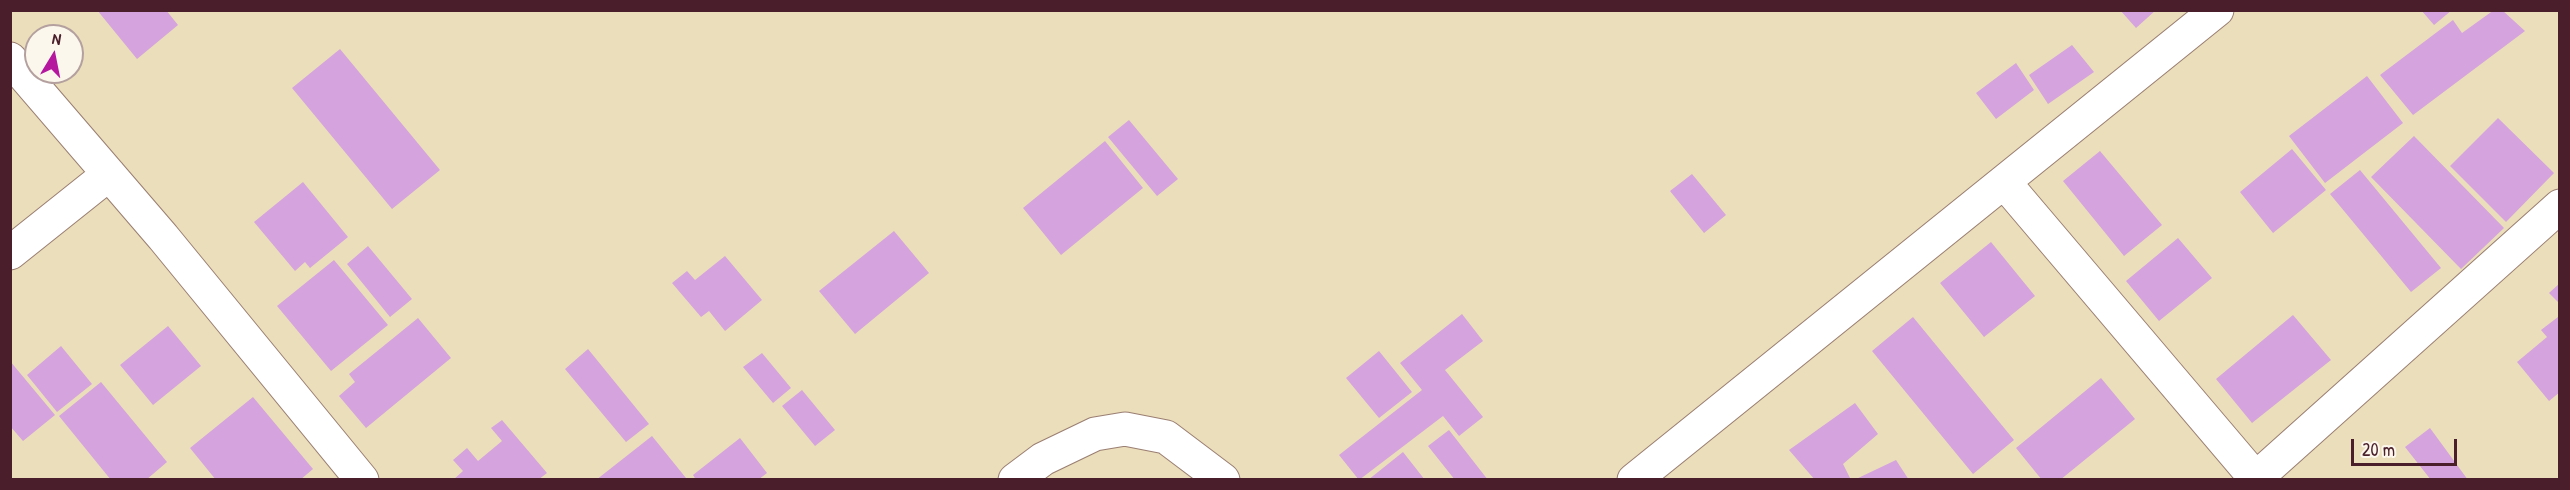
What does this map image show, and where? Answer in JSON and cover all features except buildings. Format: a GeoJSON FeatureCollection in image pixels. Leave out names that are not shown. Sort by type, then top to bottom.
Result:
{"type":"FeatureCollection","features":[{"type":"Feature","properties":{"kind":"street"},"geometry":{"type":"LineString","coordinates":[[1634,480],[2217,10]]}},
{"type":"Feature","properties":{"kind":"street"},"geometry":{"type":"LineString","coordinates":[[10,59],[163,237],[361,479]]}},
{"type":"Feature","properties":{"kind":"street"},"geometry":{"type":"LineString","coordinates":[[10,253],[109,174]]}},
{"type":"Feature","properties":{"kind":"street"},"geometry":{"type":"LineString","coordinates":[[2004,182],[2256,479],[2559,206]]}},
{"type":"Feature","properties":{"kind":"street"},"geometry":{"type":"LineString","coordinates":[[1015,480],[1043,459],[1095,434],[1125,429],[1166,437],[1223,480]]}}]}
